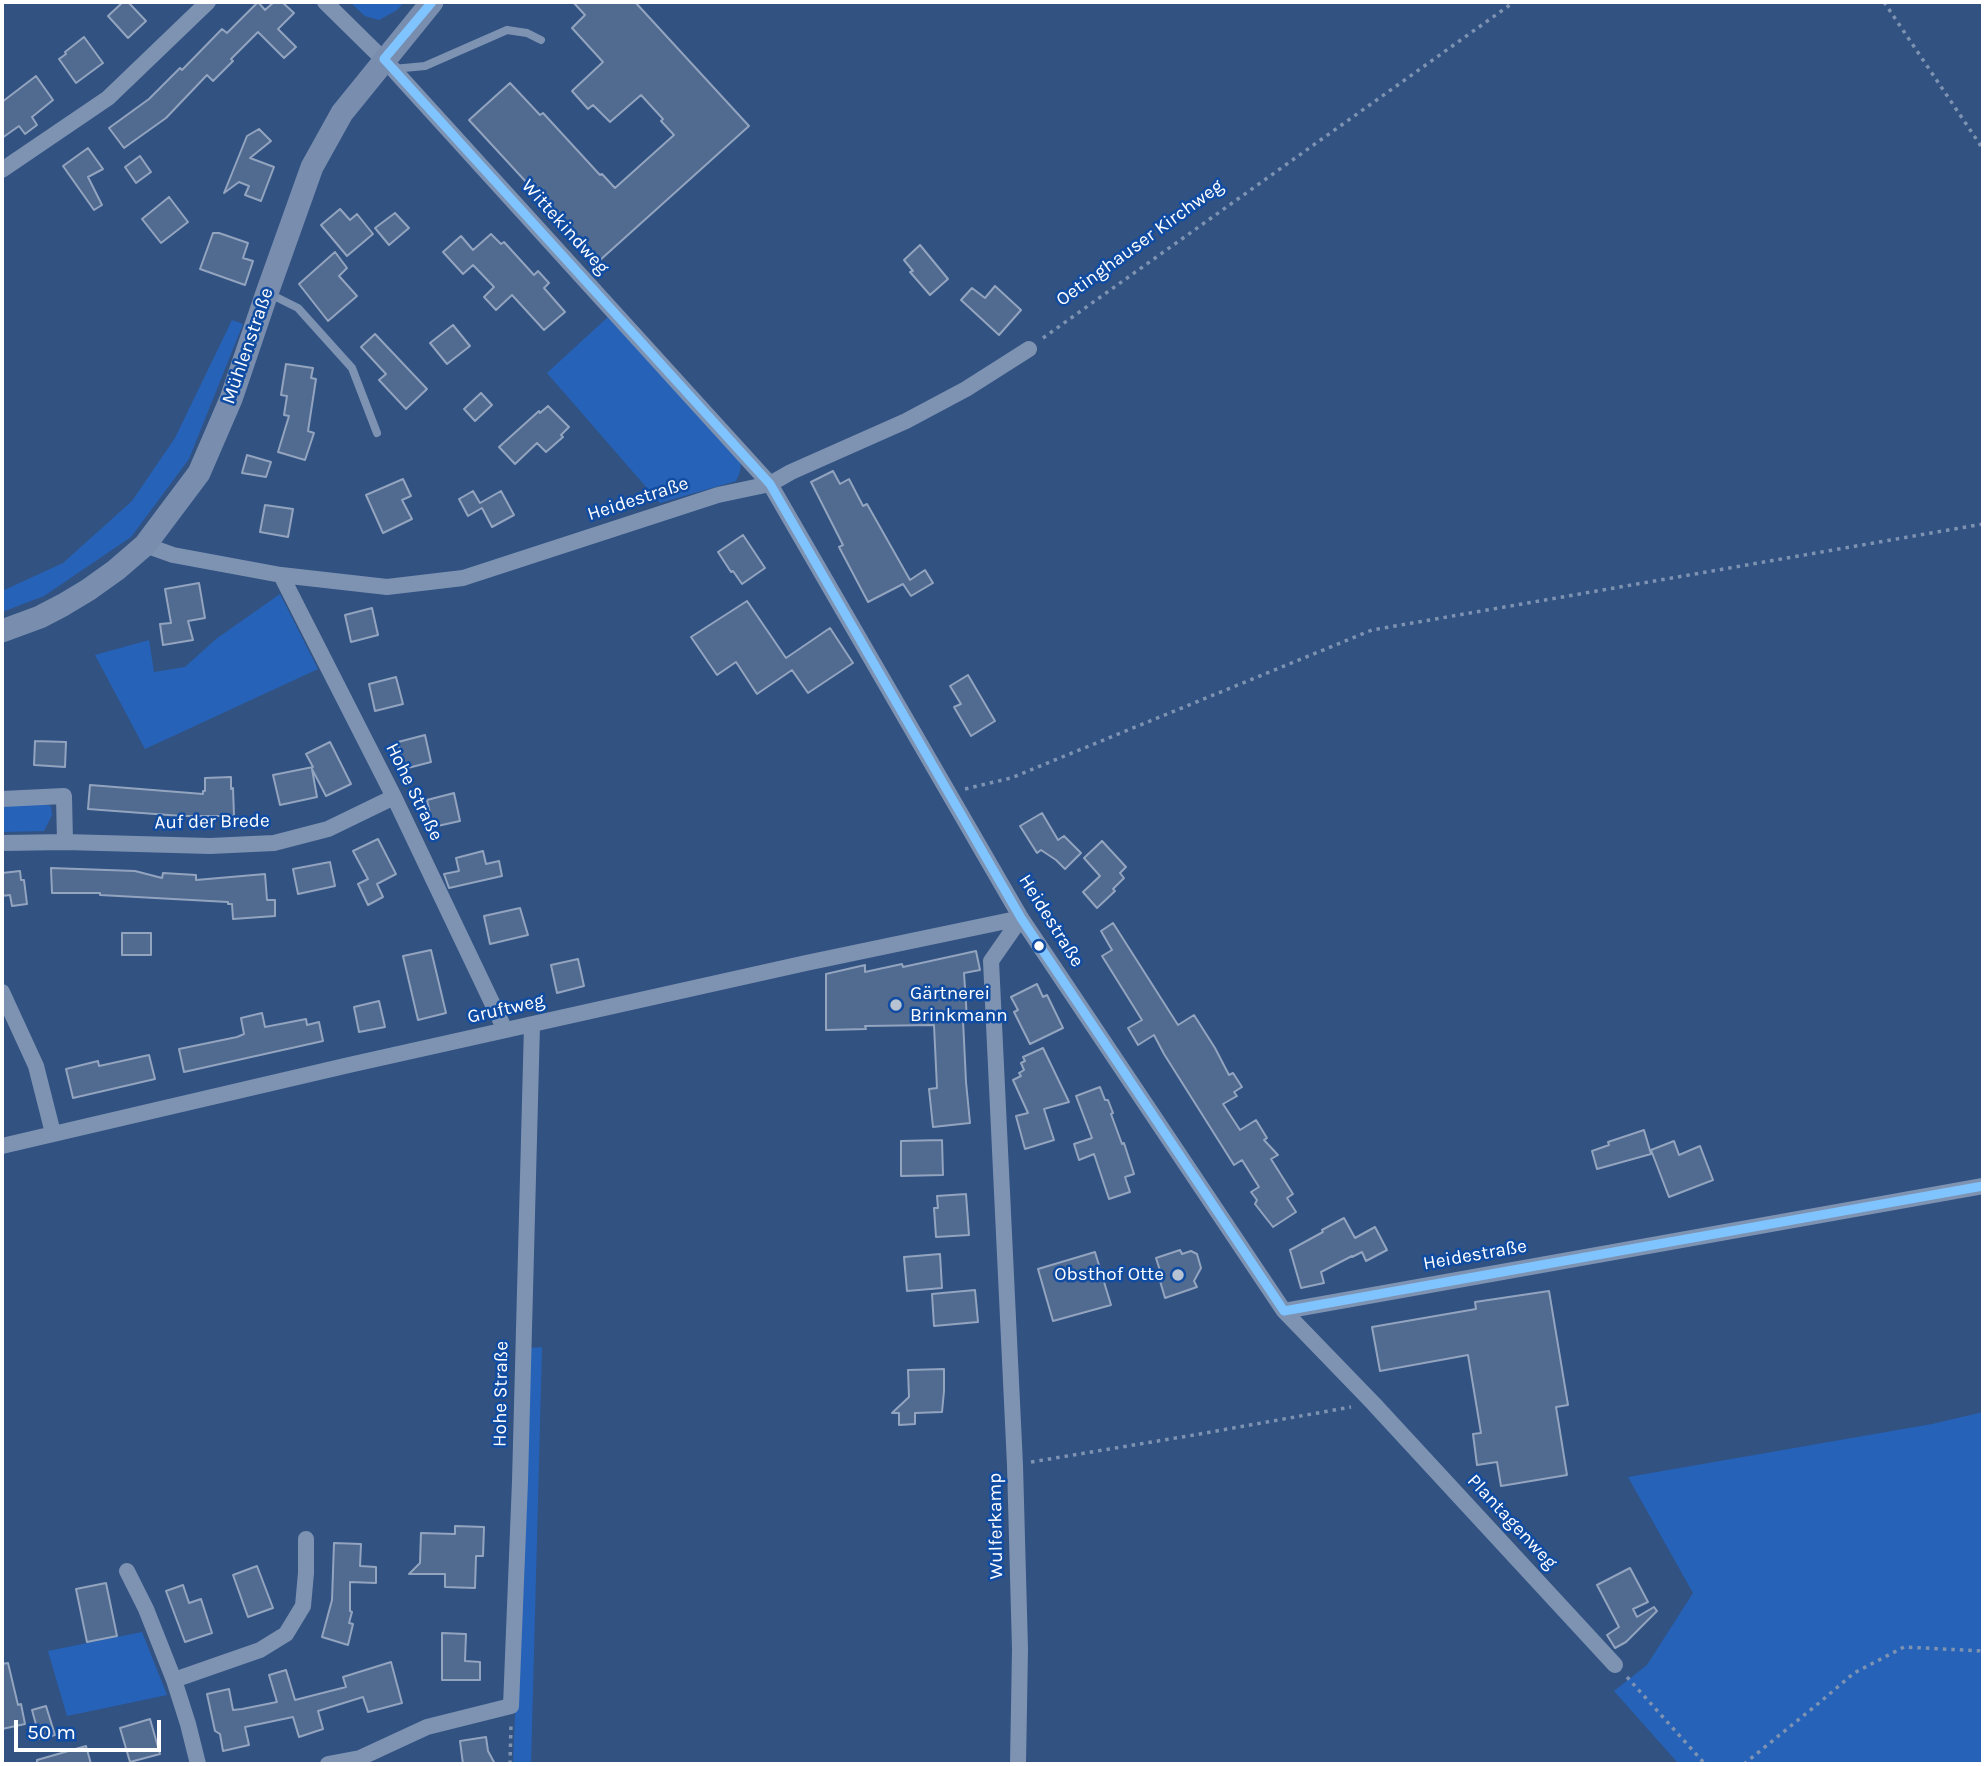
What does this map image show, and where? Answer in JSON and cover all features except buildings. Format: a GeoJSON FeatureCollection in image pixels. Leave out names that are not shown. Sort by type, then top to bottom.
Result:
{"type":"FeatureCollection","features":[{"type":"Feature","properties":{"kind":"street"},"geometry":{"type":"LineString","coordinates":[[2,170],[108,98],[208,2]]}},
{"type":"Feature","properties":{"kind":"street","name":"Wittekindweg"},"geometry":{"type":"LineString","coordinates":[[325,2],[388,64],[770,484]]}},
{"type":"Feature","properties":{"kind":"street","name":"Mühlenstraße"},"geometry":{"type":"LineString","coordinates":[[2,631],[40,617],[88,590],[116,570],[145,545],[199,474],[231,400],[312,167],[342,113],[388,64],[432,2]]}},
{"type":"Feature","properties":{"kind":"street"},"geometry":{"type":"LineString","coordinates":[[770,484],[906,421],[966,389],[1028,349]]}},
{"type":"Feature","properties":{"kind":"street","name":"Heidestraße"},"geometry":{"type":"LineString","coordinates":[[145,545],[173,555],[281,575],[387,587],[463,578],[718,495],[770,484],[1021,918],[1284,1311],[1983,1186]]}},
{"type":"Feature","properties":{"kind":"street","name":"Hohe Straße"},"geometry":{"type":"LineString","coordinates":[[281,575],[394,797],[505,1030]]}},
{"type":"Feature","properties":{"kind":"street"},"geometry":{"type":"LineString","coordinates":[[2,799],[64,796],[65,842]]}},
{"type":"Feature","properties":{"kind":"street","name":"Auf der Brede"},"geometry":{"type":"LineString","coordinates":[[2,843],[210,846],[274,842],[328,829],[394,797]]}},
{"type":"Feature","properties":{"kind":"street","name":"Gruftweg"},"geometry":{"type":"LineString","coordinates":[[2,1146],[825,958],[1021,918]]}},
{"type":"Feature","properties":{"kind":"street","name":"Wulferkamp"},"geometry":{"type":"LineString","coordinates":[[1018,1764],[1020,1649],[1015,1465],[991,961],[1021,918]]}},
{"type":"Feature","properties":{"kind":"street"},"geometry":{"type":"LineString","coordinates":[[2,992],[36,1066],[53,1133]]}},
{"type":"Feature","properties":{"kind":"street","name":"Hohe Straße"},"geometry":{"type":"LineString","coordinates":[[511,1706],[532,1025]]}},
{"type":"Feature","properties":{"kind":"street","name":"Plantagenweg"},"geometry":{"type":"LineString","coordinates":[[1284,1311],[1373,1403],[1615,1665]]}},
{"type":"Feature","properties":{"kind":"street"},"geometry":{"type":"LineString","coordinates":[[174,1680],[260,1650],[286,1634],[303,1606],[306,1539]]}},
{"type":"Feature","properties":{"kind":"street"},"geometry":{"type":"LineString","coordinates":[[127,1571],[146,1609],[174,1680],[198,1764]]}},
{"type":"Feature","properties":{"kind":"street"},"geometry":{"type":"LineString","coordinates":[[328,1764],[360,1761],[427,1727],[511,1706]]}},
{"type":"Feature","properties":{"kind":"lane"},"geometry":{"type":"LineString","coordinates":[[388,64],[425,66],[507,30],[527,33],[541,40]]}},
{"type":"Feature","properties":{"kind":"lane"},"geometry":{"type":"LineString","coordinates":[[267,292],[298,308],[352,368],[377,433]]}},
{"type":"Feature","properties":{"kind":"path","name":"Oetinghauser Kirchweg"},"geometry":{"type":"LineString","coordinates":[[1028,349],[1514,2]]}},
{"type":"Feature","properties":{"kind":"path"},"geometry":{"type":"LineString","coordinates":[[1884,2],[1983,149]]}},
{"type":"Feature","properties":{"kind":"path"},"geometry":{"type":"LineString","coordinates":[[949,793],[1011,778],[1372,630],[1983,524]]}},
{"type":"Feature","properties":{"kind":"path"},"geometry":{"type":"LineString","coordinates":[[1015,1465],[1373,1403]]}},
{"type":"Feature","properties":{"kind":"path"},"geometry":{"type":"LineString","coordinates":[[1744,1764],[1854,1673],[1904,1647],[1983,1651]]}},
{"type":"Feature","properties":{"kind":"path"},"geometry":{"type":"LineString","coordinates":[[1615,1665],[1705,1764]]}},
{"type":"Feature","properties":{"kind":"path"},"geometry":{"type":"LineString","coordinates":[[510,1764],[511,1706]]}},
{"type":"Feature","properties":{"kind":"shaded area"},"geometry":{"type":"Polygon","coordinates":[[[350,2],[404,2],[397,10],[379,20],[365,16],[350,2]]]}},
{"type":"Feature","properties":{"kind":"shaded area"},"geometry":{"type":"Polygon","coordinates":[[[608,317],[741,463],[736,481],[660,503],[547,373],[608,317]]]}},
{"type":"Feature","properties":{"kind":"shaded area"},"geometry":{"type":"Polygon","coordinates":[[[232,320],[243,324],[189,459],[131,537],[44,596],[2,612],[2,591],[63,563],[132,501],[175,438],[232,320]]]}},
{"type":"Feature","properties":{"kind":"shaded area"},"geometry":{"type":"Polygon","coordinates":[[[280,594],[318,669],[145,749],[95,655],[149,640],[154,672],[185,667],[216,639],[280,594]]]}},
{"type":"Feature","properties":{"kind":"shaded area"},"geometry":{"type":"Polygon","coordinates":[[[40,803],[51,806],[52,815],[44,831],[2,832],[2,807],[40,803]]]}},
{"type":"Feature","properties":{"kind":"shaded area"},"geometry":{"type":"Polygon","coordinates":[[[542,1347],[531,1764],[513,1764],[530,1348],[542,1347]]]}},
{"type":"Feature","properties":{"kind":"shaded area"},"geometry":{"type":"Polygon","coordinates":[[[1983,1412],[1983,1764],[1676,1764],[1614,1691],[1647,1665],[1693,1593],[1628,1477],[1932,1424],[1983,1412]]]}},
{"type":"Feature","properties":{"kind":"shaded area"},"geometry":{"type":"Polygon","coordinates":[[[142,1632],[167,1695],[67,1716],[48,1651],[142,1632]]]}},
{"type":"Feature","properties":{"kind":"transit line"},"geometry":{"type":"LineString","coordinates":[[384,59],[432,2]]}},
{"type":"Feature","properties":{"kind":"transit line"},"geometry":{"type":"LineString","coordinates":[[384,59],[770,484],[1021,918],[1284,1311]]}},
{"type":"Feature","properties":{"kind":"transit line"},"geometry":{"type":"LineString","coordinates":[[1284,1311],[1983,1186]]}},
{"type":"Feature","properties":{"kind":"place","name":"Gärtnerei Brinkmann"},"geometry":{"type":"Point","coordinates":[896,1005]}},
{"type":"Feature","properties":{"kind":"place","name":"Obsthof Otte"},"geometry":{"type":"Point","coordinates":[1178,1275]}}]}
